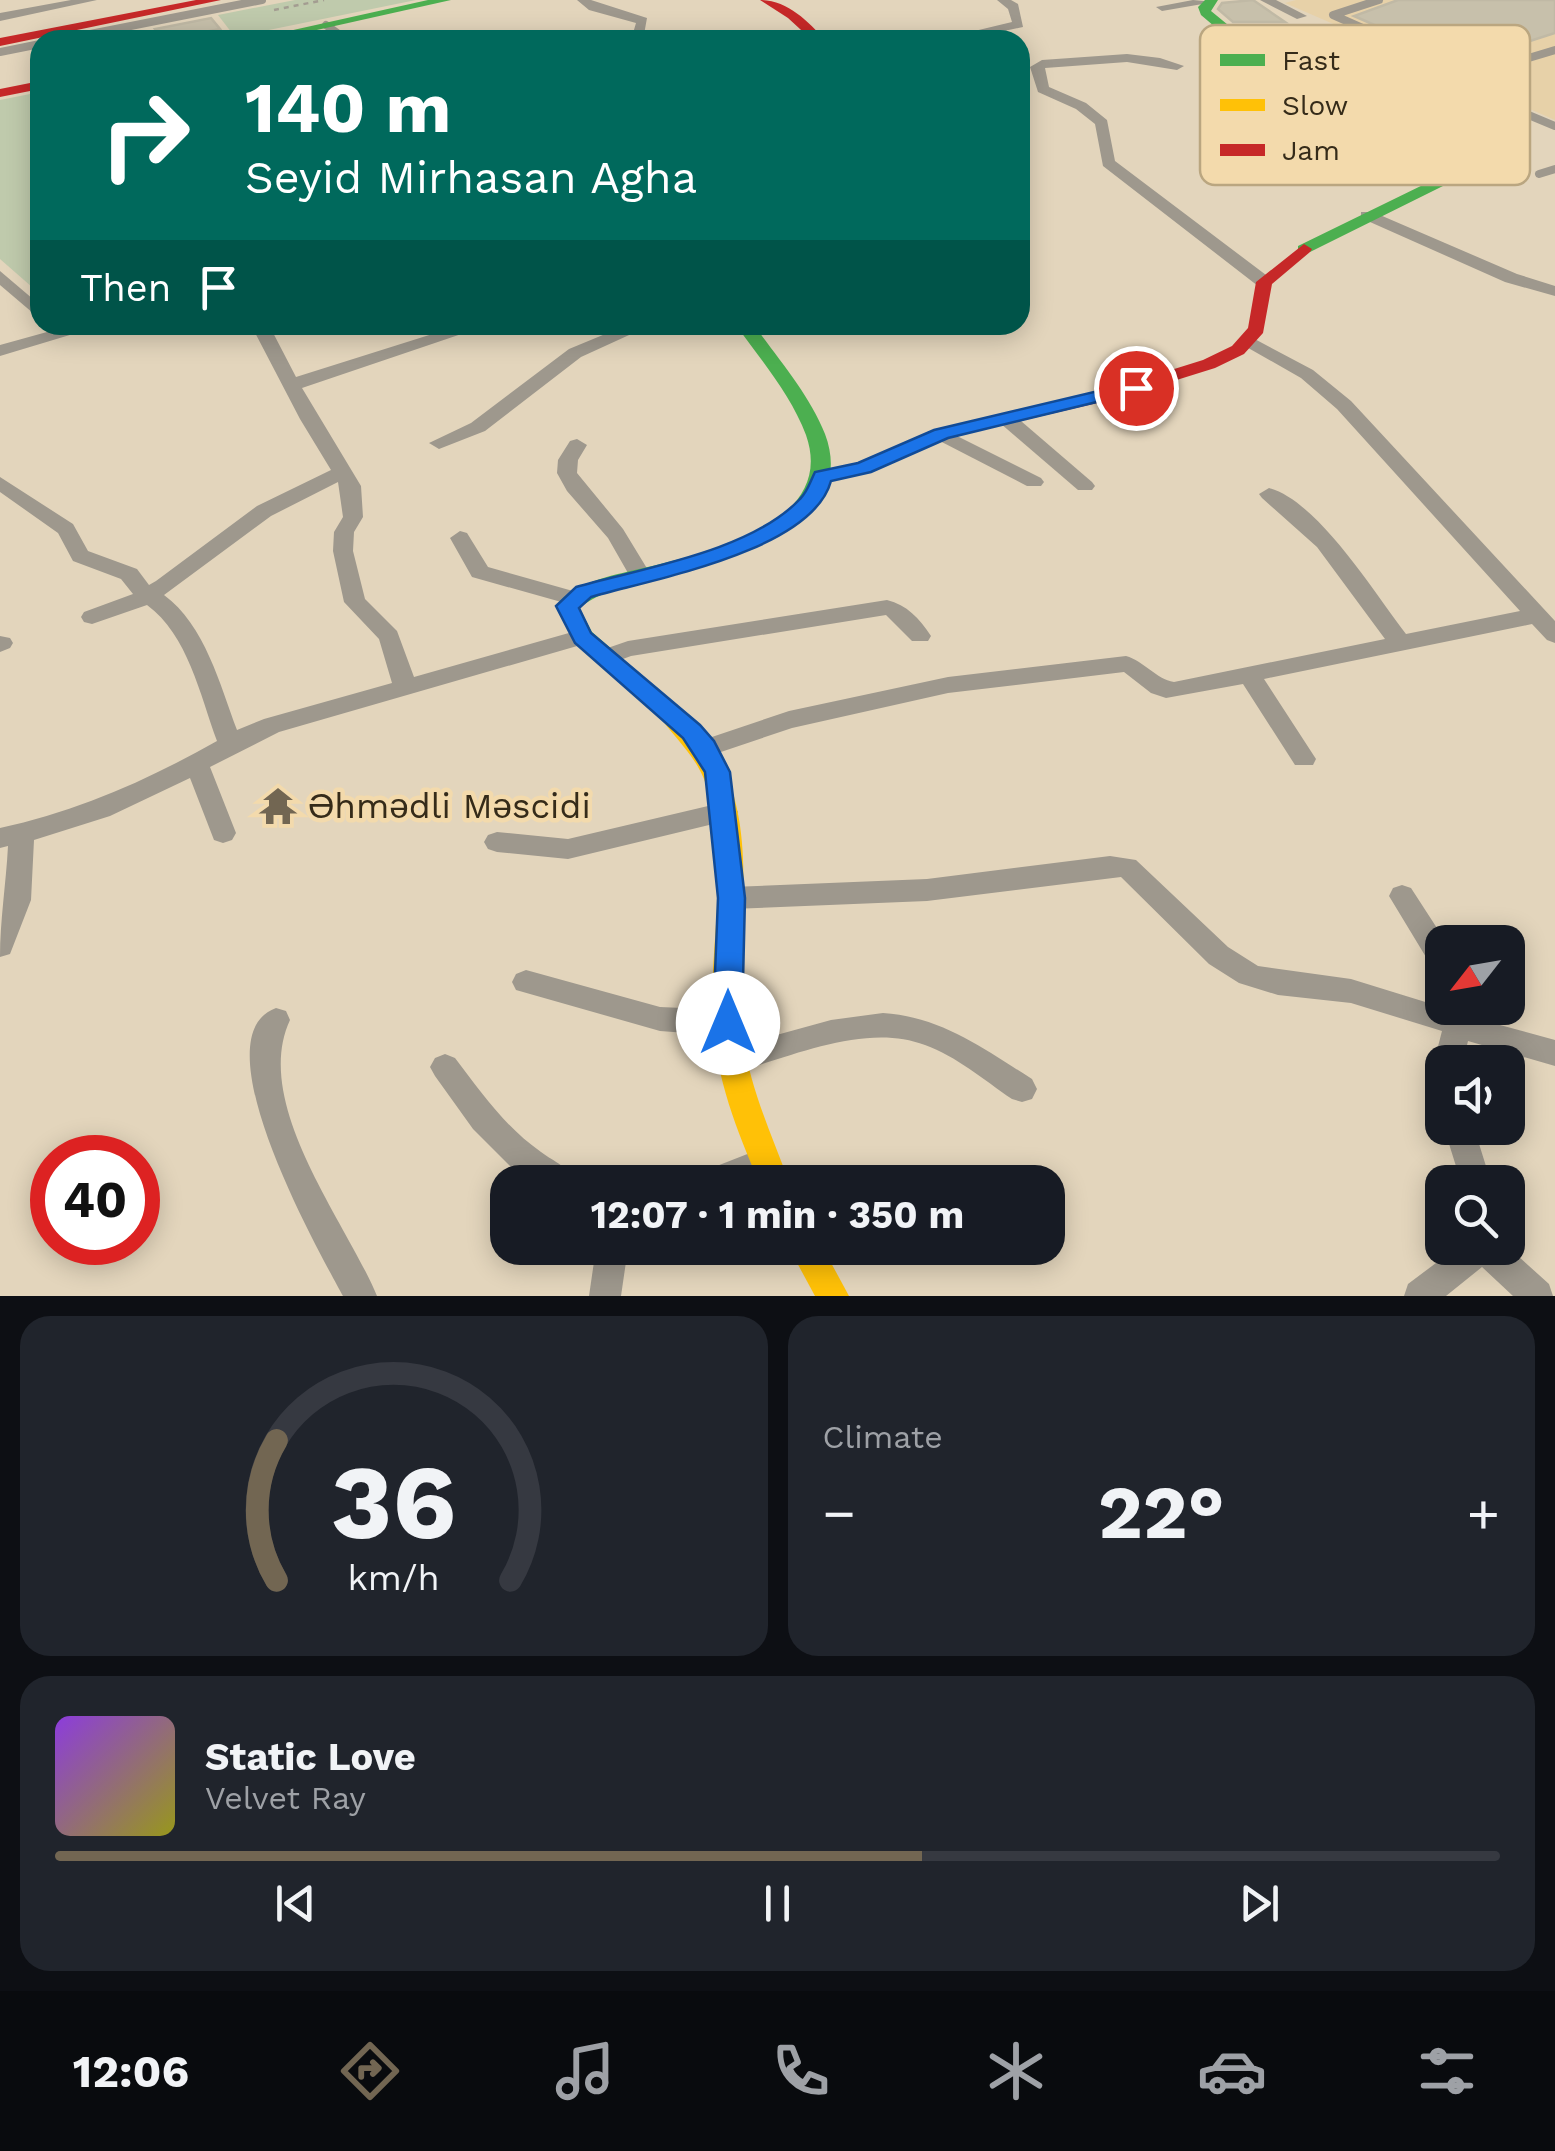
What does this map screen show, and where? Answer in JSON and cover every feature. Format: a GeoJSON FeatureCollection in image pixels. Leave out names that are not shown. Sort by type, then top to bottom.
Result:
{"type":"FeatureCollection","features":[{"type":"Feature","properties":{"kind":"street"},"geometry":{"type":"LineString","coordinates":[[14,44],[2,17],[91,0]]}},
{"type":"Feature","properties":{"kind":"street"},"geometry":{"type":"LineString","coordinates":[[78,30],[215,0]]}},
{"type":"Feature","properties":{"kind":"street"},"geometry":{"type":"LineString","coordinates":[[302,30],[445,0]]}},
{"type":"Feature","properties":{"kind":"street"},"geometry":{"type":"LineString","coordinates":[[583,0],[593,7],[642,21],[640,30]]}},
{"type":"Feature","properties":{"kind":"street"},"geometry":{"type":"LineString","coordinates":[[766,0],[808,30]]}},
{"type":"Feature","properties":{"kind":"street"},"geometry":{"type":"LineString","coordinates":[[990,30],[1019,24],[1014,7],[1003,0]]}},
{"type":"Feature","properties":{"kind":"street"},"geometry":{"type":"LineString","coordinates":[[1266,0],[1301,16]]}},
{"type":"Feature","properties":{"kind":"street"},"geometry":{"type":"LineString","coordinates":[[1162,7],[1210,1]]}},
{"type":"Feature","properties":{"kind":"street"},"geometry":{"type":"LineString","coordinates":[[1210,1],[1204,7],[1217,25]]}},
{"type":"Feature","properties":{"kind":"street"},"geometry":{"type":"LineString","coordinates":[[1177,66],[1160,60],[1118,57],[1038,65],[1043,89],[1081,106],[1102,123],[1108,162],[1230,260],[1264,282]]}},
{"type":"Feature","properties":{"kind":"street"},"geometry":{"type":"LineString","coordinates":[[1030,73],[1039,73]]}},
{"type":"Feature","properties":{"kind":"street"},"geometry":{"type":"LineString","coordinates":[[0,93],[30,87]]}},
{"type":"Feature","properties":{"kind":"street"},"geometry":{"type":"LineString","coordinates":[[822,476],[864,468],[941,434],[1158,381],[1210,364],[1250,341],[1262,310],[1264,282],[1302,250],[1367,215],[1438,185]]}},
{"type":"Feature","properties":{"kind":"street"},"geometry":{"type":"LineString","coordinates":[[1367,215],[1493,271],[1555,292]]}},
{"type":"Feature","properties":{"kind":"street"},"geometry":{"type":"LineString","coordinates":[[0,276],[30,304]]}},
{"type":"Feature","properties":{"kind":"street"},"geometry":{"type":"LineString","coordinates":[[0,351],[39,335]]}},
{"type":"Feature","properties":{"kind":"street"},"geometry":{"type":"LineString","coordinates":[[265,335],[351,486],[354,503],[343,552],[355,602],[389,636],[406,689]]}},
{"type":"Feature","properties":{"kind":"street"},"geometry":{"type":"LineString","coordinates":[[291,385],[448,335]]}},
{"type":"Feature","properties":{"kind":"street"},"geometry":{"type":"LineString","coordinates":[[439,443],[478,427],[575,353],[618,335]]}},
{"type":"Feature","properties":{"kind":"street"},"geometry":{"type":"LineString","coordinates":[[460,538],[480,572],[572,598],[728,550],[766,534],[805,507],[818,491],[822,476],[818,450],[804,414],[751,335]]}},
{"type":"Feature","properties":{"kind":"street"},"geometry":{"type":"LineString","coordinates":[[1250,341],[1307,374],[1344,405],[1555,636]]}},
{"type":"Feature","properties":{"kind":"street"},"geometry":{"type":"LineString","coordinates":[[1007,418],[1085,486]]}},
{"type":"Feature","properties":{"kind":"street"},"geometry":{"type":"LineString","coordinates":[[941,434],[975,455],[1034,482]]}},
{"type":"Feature","properties":{"kind":"street"},"geometry":{"type":"LineString","coordinates":[[577,445],[568,460],[567,473],[574,487],[616,534],[640,575]]}},
{"type":"Feature","properties":{"kind":"street"},"geometry":{"type":"LineString","coordinates":[[92,616],[127,608],[154,595],[259,514],[341,473]]}},
{"type":"Feature","properties":{"kind":"street"},"geometry":{"type":"LineString","coordinates":[[0,483],[66,530],[80,556],[120,569],[169,610],[196,653],[229,742]]}},
{"type":"Feature","properties":{"kind":"street"},"geometry":{"type":"LineString","coordinates":[[1269,494],[1292,508],[1316,532],[1400,643]]}},
{"type":"Feature","properties":{"kind":"street"},"geometry":{"type":"LineString","coordinates":[[572,598],[567,606],[570,618],[582,637],[706,748],[718,772],[732,898],[728,1023],[733,1060],[767,1165]]}},
{"type":"Feature","properties":{"kind":"street"},"geometry":{"type":"LineString","coordinates":[[604,658],[628,649],[887,607],[898,610],[920,636]]}},
{"type":"Feature","properties":{"kind":"street"},"geometry":{"type":"LineString","coordinates":[[706,748],[789,720],[948,686],[1126,664],[1134,666],[1160,690],[1537,615]]}},
{"type":"Feature","properties":{"kind":"street"},"geometry":{"type":"LineString","coordinates":[[0,946],[18,900],[11,836],[82,816],[196,764],[229,742],[272,725],[582,637]]}},
{"type":"Feature","properties":{"kind":"street"},"geometry":{"type":"LineString","coordinates":[[1250,674],[1304,759]]}},
{"type":"Feature","properties":{"kind":"street"},"geometry":{"type":"LineString","coordinates":[[196,764],[223,833]]}},
{"type":"Feature","properties":{"kind":"street"},"geometry":{"type":"LineString","coordinates":[[497,842],[568,849],[725,812]]}},
{"type":"Feature","properties":{"kind":"street"},"geometry":{"type":"LineString","coordinates":[[732,898],[926,890],[1110,866],[1127,868],[1200,940],[1235,967],[1284,988],[1346,990],[1425,1010]]}},
{"type":"Feature","properties":{"kind":"street"},"geometry":{"type":"LineString","coordinates":[[1402,896],[1425,932]]}},
{"type":"Feature","properties":{"kind":"street"},"geometry":{"type":"LineString","coordinates":[[526,982],[660,1018],[728,1023]]}},
{"type":"Feature","properties":{"kind":"street"},"geometry":{"type":"LineString","coordinates":[[276,1020],[266,1034],[268,1090],[275,1120],[286,1155],[361,1296]]}},
{"type":"Feature","properties":{"kind":"street"},"geometry":{"type":"LineString","coordinates":[[1475,1025],[1514,1046],[1555,1054]]}},
{"type":"Feature","properties":{"kind":"street"},"geometry":{"type":"LineString","coordinates":[[733,1060],[862,1027],[900,1026],[926,1032],[955,1046],[1022,1088]]}},
{"type":"Feature","properties":{"kind":"street"},"geometry":{"type":"LineString","coordinates":[[446,1067],[495,1135],[530,1165]]}},
{"type":"Feature","properties":{"kind":"street"},"geometry":{"type":"LineString","coordinates":[[605,1296],[610,1265]]}},
{"type":"Feature","properties":{"kind":"street"},"geometry":{"type":"LineString","coordinates":[[814,1265],[833,1296]]}},
{"type":"Feature","properties":{"kind":"street"},"geometry":{"type":"LineString","coordinates":[[1420,1296],[1461,1265]]}},
{"type":"Feature","properties":{"kind":"street"},"geometry":{"type":"LineString","coordinates":[[1503,1265],[1537,1296]]}},
{"type":"Feature","properties":{"kind":"lane"},"geometry":{"type":"LineString","coordinates":[[110,30],[262,0]]}},
{"type":"Feature","properties":{"kind":"lane"},"geometry":{"type":"LineString","coordinates":[[1356,25],[1333,15],[1379,0]]}},
{"type":"Feature","properties":{"kind":"lane"},"geometry":{"type":"LineString","coordinates":[[326,25],[333,30]]}},
{"type":"Feature","properties":{"kind":"lane"},"geometry":{"type":"LineString","coordinates":[[1530,58],[1555,53]]}},
{"type":"Feature","properties":{"kind":"lane"},"geometry":{"type":"LineString","coordinates":[[1530,116],[1555,126]]}},
{"type":"Feature","properties":{"kind":"lane"},"geometry":{"type":"LineString","coordinates":[[1540,174],[1555,169]]}},
{"type":"Feature","properties":{"kind":"shaded area"},"geometry":{"type":"Polygon","coordinates":[[[1555,0],[1555,120],[1530,109],[1530,25],[1336,25],[1285,3],[1555,0]]]}},
{"type":"Feature","properties":{"kind":"green space"},"geometry":{"type":"Polygon","coordinates":[[[295,0],[416,0],[269,30],[230,30],[218,15],[295,0]]]}},
{"type":"Feature","properties":{"kind":"green space"},"geometry":{"type":"Polygon","coordinates":[[[30,94],[30,285],[0,259],[0,100],[30,94]]]}},
{"type":"Feature","properties":{"kind":"building"},"geometry":{"type":"Polygon","coordinates":[[[1253,0],[1285,22],[1233,22],[1218,9],[1222,3],[1253,0]]]}},
{"type":"Feature","properties":{"kind":"building"},"geometry":{"type":"Polygon","coordinates":[[[1398,0],[1555,0],[1555,33],[1530,41],[1530,25],[1374,25],[1354,16],[1398,0]]]}},
{"type":"Feature","properties":{"kind":"building"},"geometry":{"type":"Polygon","coordinates":[[[211,18],[220,29],[156,30],[211,18]]]}},
{"type":"Feature","properties":{"kind":"traffic: fast"},"geometry":{"type":"LineString","coordinates":[[302,30],[445,0]]}},
{"type":"Feature","properties":{"kind":"traffic: fast"},"geometry":{"type":"LineString","coordinates":[[1212,0],[1204,7],[1205,12],[1221,25]]}},
{"type":"Feature","properties":{"kind":"traffic: fast"},"geometry":{"type":"LineString","coordinates":[[1304,249],[1434,185]]}},
{"type":"Feature","properties":{"kind":"traffic: fast"},"geometry":{"type":"LineString","coordinates":[[668,711],[583,637],[567,606],[599,588],[703,559],[756,539],[801,511],[816,493],[822,473],[815,435],[795,395],[752,335]]}},
{"type":"Feature","properties":{"kind":"traffic: slow"},"geometry":{"type":"LineString","coordinates":[[668,711],[697,744],[716,779],[726,817],[730,857],[726,980],[729,1042],[744,1103],[767,1165]]}},
{"type":"Feature","properties":{"kind":"traffic: slow"},"geometry":{"type":"LineString","coordinates":[[815,1265],[833,1296]]}},
{"type":"Feature","properties":{"kind":"traffic: jam"},"geometry":{"type":"LineString","coordinates":[[61,30],[215,0]]}},
{"type":"Feature","properties":{"kind":"traffic: jam"},"geometry":{"type":"LineString","coordinates":[[766,0],[808,30]]}},
{"type":"Feature","properties":{"kind":"traffic: jam"},"geometry":{"type":"LineString","coordinates":[[0,42],[30,36]]}},
{"type":"Feature","properties":{"kind":"traffic: jam"},"geometry":{"type":"LineString","coordinates":[[0,93],[30,87]]}},
{"type":"Feature","properties":{"kind":"traffic: jam"},"geometry":{"type":"LineString","coordinates":[[822,476],[863,468],[941,434],[1112,394],[1209,364],[1238,350],[1257,329],[1264,282],[1304,249]]}},
{"type":"Feature","properties":{"kind":"place","name":"Әhmәdli Mәscidi"},"geometry":{"type":"Point","coordinates":[278,806]}},
{"type":"Feature","properties":{"kind":"route"},"geometry":{"type":"LineString","coordinates":[[728,1023],[732,898],[718,772],[706,748],[691,731],[582,637],[570,618],[567,606],[572,598],[728,550],[766,534],[805,507],[818,491],[822,476],[864,468],[941,434],[1136,388]]}}]}
